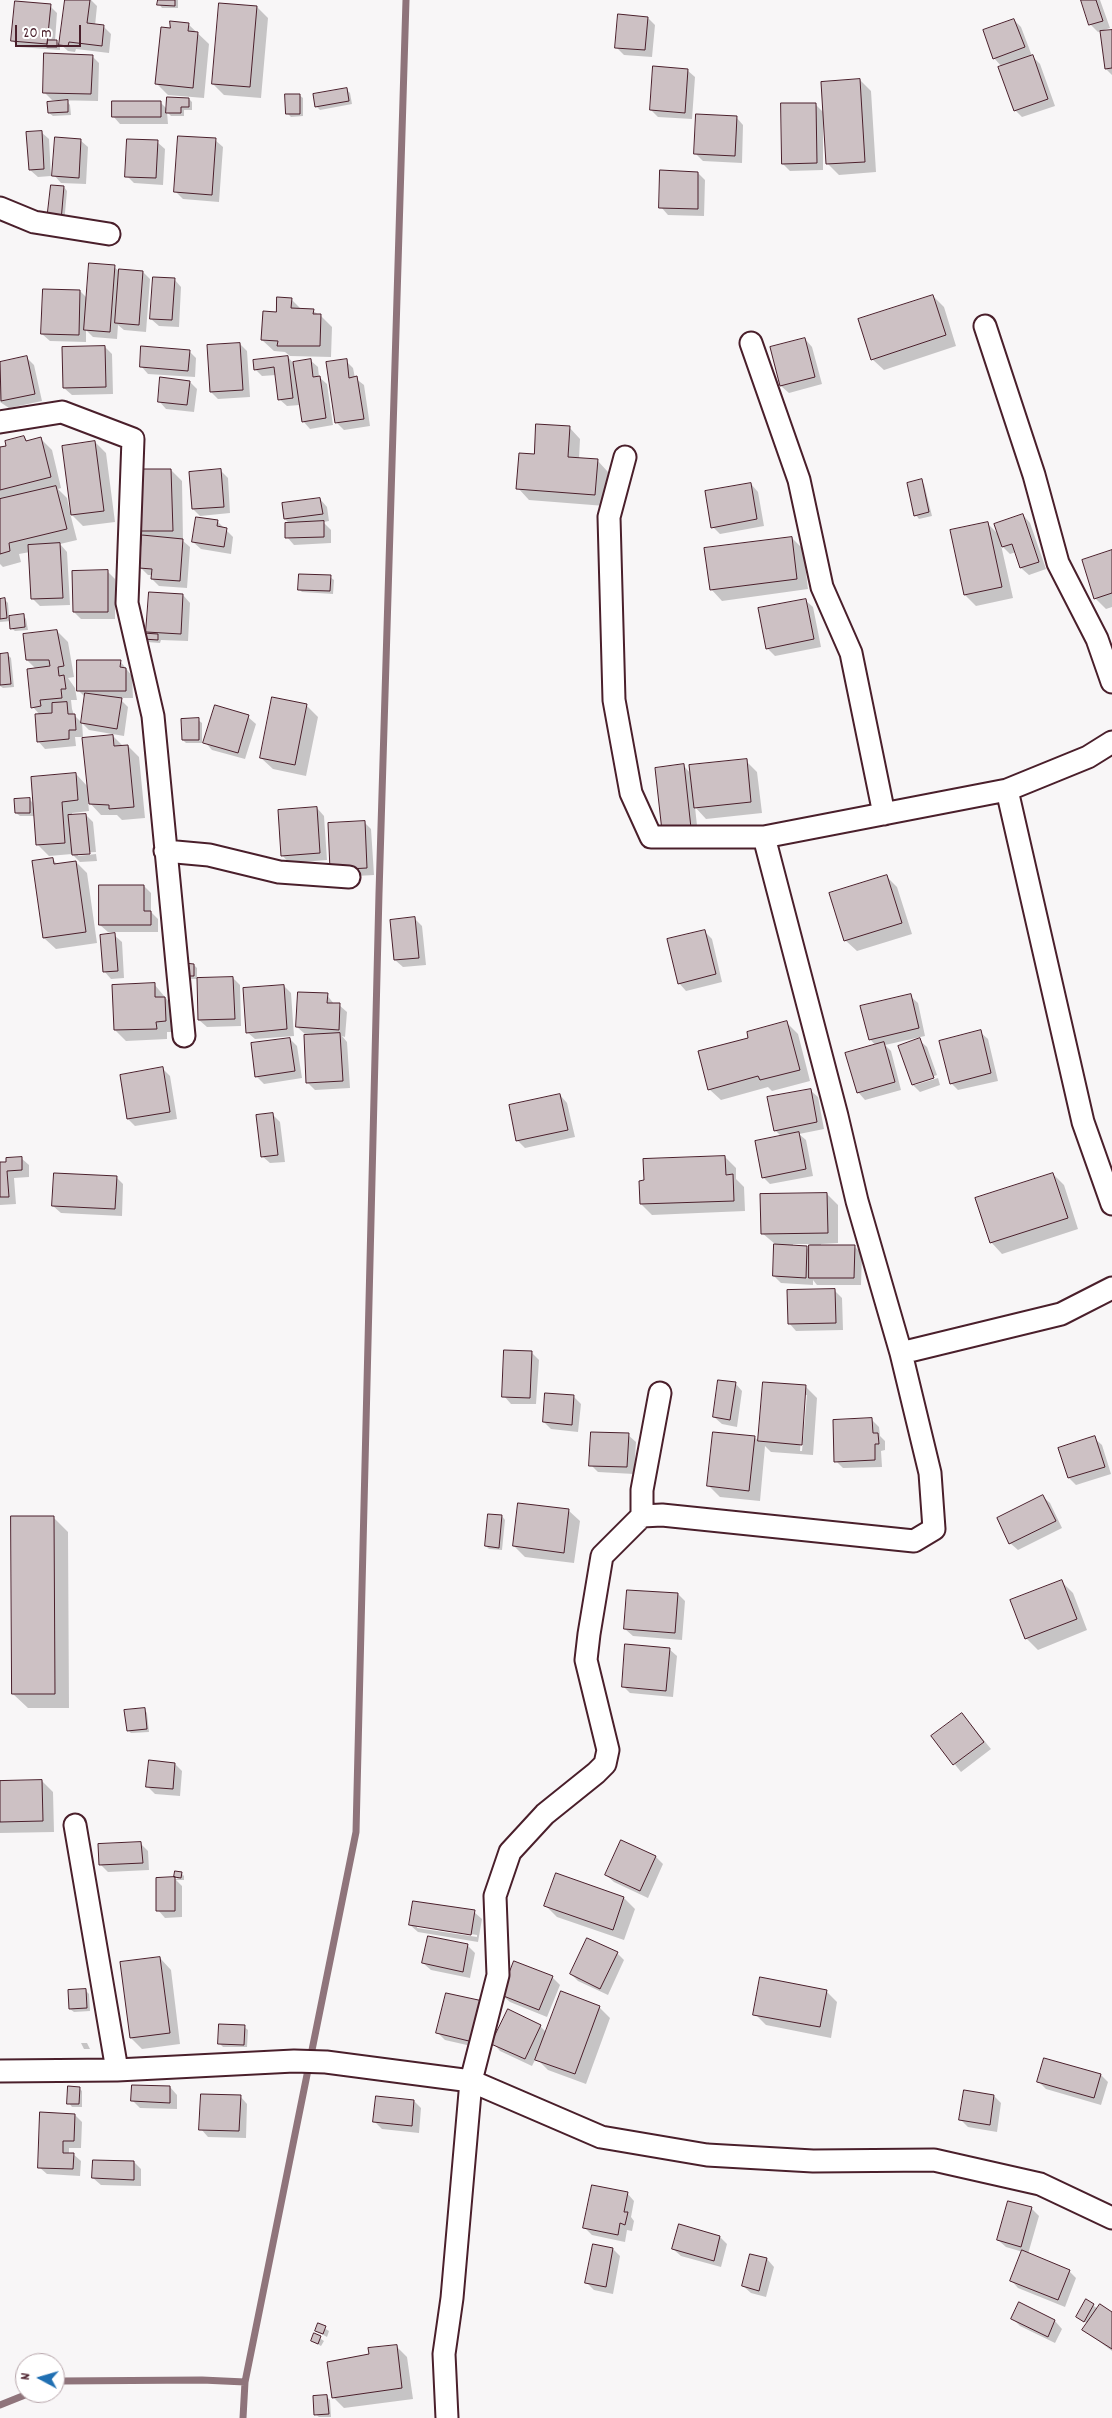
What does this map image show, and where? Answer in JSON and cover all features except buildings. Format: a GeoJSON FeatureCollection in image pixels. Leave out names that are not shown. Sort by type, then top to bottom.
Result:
{"type":"FeatureCollection","features":[{"type":"Feature","properties":{"kind":"street"},"geometry":{"type":"LineString","coordinates":[[0,208],[34,222],[109,234]]}},
{"type":"Feature","properties":{"kind":"street"},"geometry":{"type":"LineString","coordinates":[[985,326],[1034,475],[1058,563],[1097,639],[1112,682]]}},
{"type":"Feature","properties":{"kind":"street"},"geometry":{"type":"LineString","coordinates":[[751,343],[799,480],[822,587],[851,653],[884,814]]}},
{"type":"Feature","properties":{"kind":"street"},"geometry":{"type":"LineString","coordinates":[[0,422],[62,412],[133,440],[127,603],[153,716],[184,1036]]}},
{"type":"Feature","properties":{"kind":"street"},"geometry":{"type":"LineString","coordinates":[[625,457],[609,517],[614,700],[631,793],[651,836],[764,837],[1006,790],[1088,757],[1110,744]]}},
{"type":"Feature","properties":{"kind":"street"},"geometry":{"type":"LineString","coordinates":[[1006,790],[1083,1122],[1112,1204]]}},
{"type":"Feature","properties":{"kind":"street"},"geometry":{"type":"LineString","coordinates":[[447,2418],[444,2354],[452,2298],[471,2081],[498,1974],[495,1896],[510,1852],[545,1814],[605,1764],[608,1750],[586,1660],[588,1634],[602,1556],[642,1516],[662,1515],[914,1541],[934,1529],[930,1473],[901,1353],[857,1201],[837,1116],[764,837]]}},
{"type":"Feature","properties":{"kind":"street"},"geometry":{"type":"LineString","coordinates":[[165,851],[209,855],[279,872],[349,878]]}},
{"type":"Feature","properties":{"kind":"street"},"geometry":{"type":"LineString","coordinates":[[901,1353],[1061,1314],[1112,1288]]}},
{"type":"Feature","properties":{"kind":"street"},"geometry":{"type":"LineString","coordinates":[[642,1516],[642,1490],[660,1393]]}},
{"type":"Feature","properties":{"kind":"street"},"geometry":{"type":"LineString","coordinates":[[75,1825],[117,2070]]}},
{"type":"Feature","properties":{"kind":"street"},"geometry":{"type":"LineString","coordinates":[[0,2071],[117,2070],[294,2061],[326,2062],[471,2081],[601,2137],[707,2155],[813,2161],[934,2160],[1040,2184],[1112,2218]]}},
{"type":"Feature","properties":{"kind":"waterway"},"geometry":{"type":"LineString","coordinates":[[243,2418],[245,2382],[356,1832],[379,893],[406,0]]}},
{"type":"Feature","properties":{"kind":"waterway"},"geometry":{"type":"LineString","coordinates":[[65,2381],[202,2380],[245,2382]]}},
{"type":"Feature","properties":{"kind":"waterway"},"geometry":{"type":"LineString","coordinates":[[0,2405],[15,2399]]}}]}
